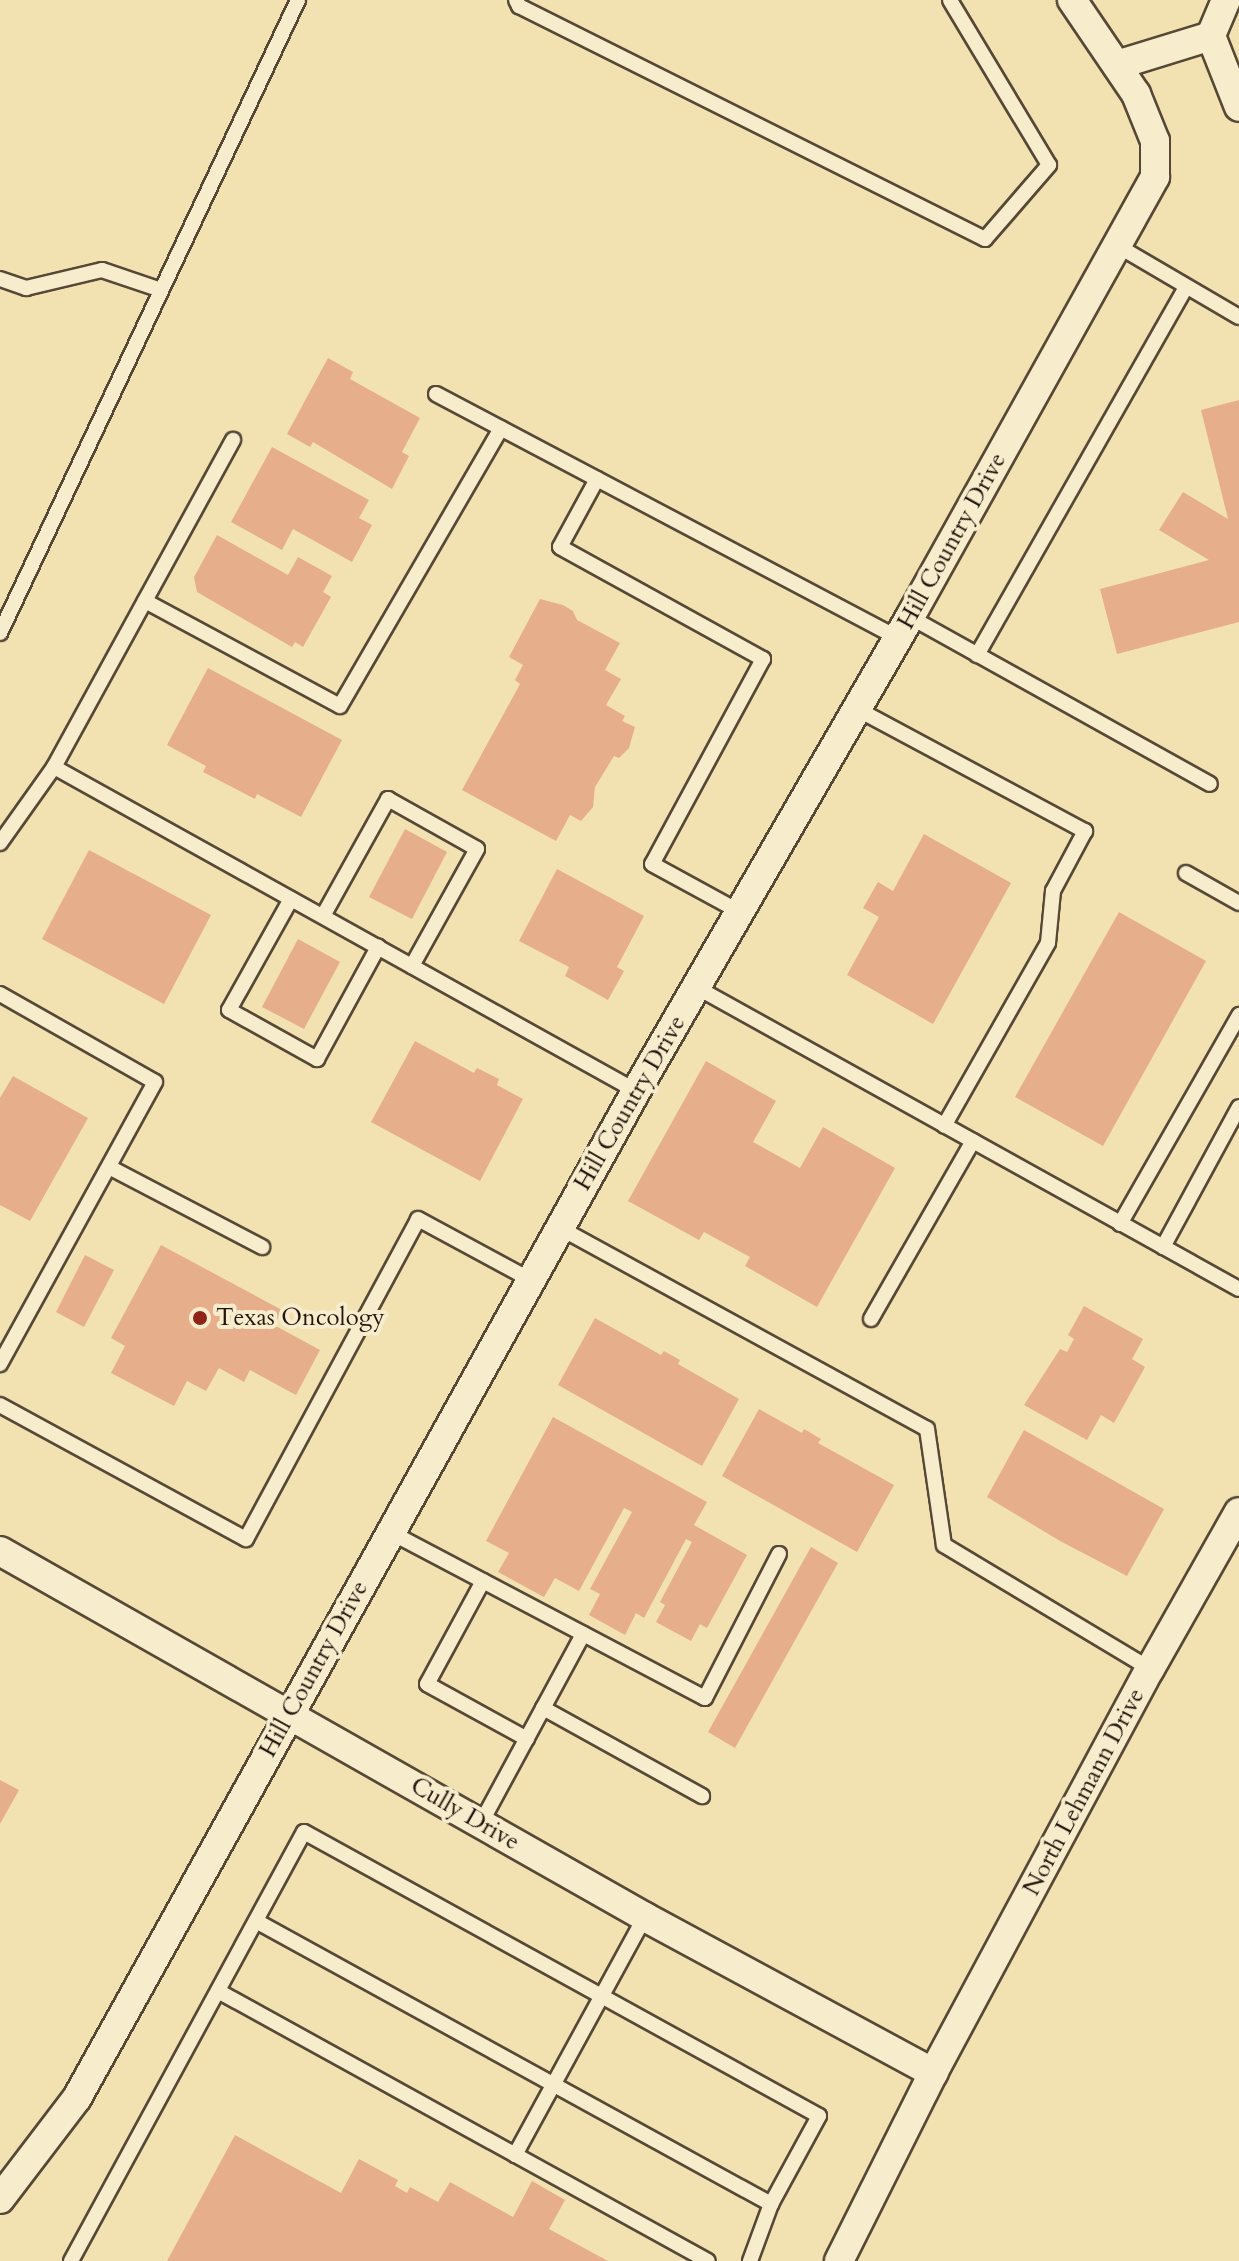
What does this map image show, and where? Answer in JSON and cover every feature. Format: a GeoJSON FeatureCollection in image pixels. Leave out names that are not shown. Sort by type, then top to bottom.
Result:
{"type":"FeatureCollection","features":[{"type":"Feature","properties":{"kind":"street","name":"Hill Country Drive"},"geometry":{"type":"LineString","coordinates":[[0,2199],[77,2098],[636,1091],[904,628],[1155,177],[1155,141],[1136,94],[1072,0]]}},
{"type":"Feature","properties":{"kind":"street"},"geometry":{"type":"LineString","coordinates":[[1226,0],[1211,36],[1239,107]]}},
{"type":"Feature","properties":{"kind":"street"},"geometry":{"type":"LineString","coordinates":[[1117,65],[1211,36]]}},
{"type":"Feature","properties":{"kind":"street","name":"North Lehmann Drive"},"geometry":{"type":"LineString","coordinates":[[839,2261],[933,2073],[1150,1669],[1239,1512]]}},
{"type":"Feature","properties":{"kind":"street","name":"Cully Drive"},"geometry":{"type":"LineString","coordinates":[[0,1551],[645,1917],[933,2073]]}},
{"type":"Feature","properties":{"kind":"lane"},"geometry":{"type":"LineString","coordinates":[[0,633],[298,0]]}},
{"type":"Feature","properties":{"kind":"lane"},"geometry":{"type":"LineString","coordinates":[[516,0],[519,6],[985,239],[1049,165],[950,0]]}},
{"type":"Feature","properties":{"kind":"lane"},"geometry":{"type":"LineString","coordinates":[[1118,246],[1239,317]]}},
{"type":"Feature","properties":{"kind":"lane"},"geometry":{"type":"LineString","coordinates":[[0,279],[26,288],[102,270],[161,290]]}},
{"type":"Feature","properties":{"kind":"lane"},"geometry":{"type":"LineString","coordinates":[[977,655],[1186,287]]}},
{"type":"Feature","properties":{"kind":"lane"},"geometry":{"type":"LineString","coordinates":[[436,394],[597,479],[904,628],[977,655],[1210,784]]}},
{"type":"Feature","properties":{"kind":"lane"},"geometry":{"type":"LineString","coordinates":[[145,601],[340,706],[501,428]]}},
{"type":"Feature","properties":{"kind":"lane"},"geometry":{"type":"LineString","coordinates":[[0,843],[54,767],[233,440]]}},
{"type":"Feature","properties":{"kind":"lane"},"geometry":{"type":"LineString","coordinates":[[597,479],[560,547],[763,659],[652,864],[740,912]]}},
{"type":"Feature","properties":{"kind":"lane"},"geometry":{"type":"LineString","coordinates":[[857,709],[1085,831],[1053,891],[1048,943],[944,1126]]}},
{"type":"Feature","properties":{"kind":"lane"},"geometry":{"type":"LineString","coordinates":[[54,767],[636,1091]]}},
{"type":"Feature","properties":{"kind":"lane"},"geometry":{"type":"LineString","coordinates":[[323,916],[388,799],[413,813],[477,849],[412,966]]}},
{"type":"Feature","properties":{"kind":"lane"},"geometry":{"type":"LineString","coordinates":[[1186,873],[1239,903]]}},
{"type":"Feature","properties":{"kind":"lane"},"geometry":{"type":"LineString","coordinates":[[291,899],[229,1010],[317,1059],[378,947]]}},
{"type":"Feature","properties":{"kind":"lane"},"geometry":{"type":"LineString","coordinates":[[696,987],[1239,1289]]}},
{"type":"Feature","properties":{"kind":"lane"},"geometry":{"type":"LineString","coordinates":[[0,994],[155,1082],[0,1364]]}},
{"type":"Feature","properties":{"kind":"lane"},"geometry":{"type":"LineString","coordinates":[[1120,1224],[1239,1015]]}},
{"type":"Feature","properties":{"kind":"lane"},"geometry":{"type":"LineString","coordinates":[[1163,1247],[1239,1107]]}},
{"type":"Feature","properties":{"kind":"lane"},"geometry":{"type":"LineString","coordinates":[[871,1319],[973,1141]]}},
{"type":"Feature","properties":{"kind":"lane"},"geometry":{"type":"LineString","coordinates":[[109,1167],[262,1247]]}},
{"type":"Feature","properties":{"kind":"lane"},"geometry":{"type":"LineString","coordinates":[[0,1405],[246,1539],[418,1219],[531,1280]]}},
{"type":"Feature","properties":{"kind":"lane"},"geometry":{"type":"LineString","coordinates":[[560,1228],[927,1429],[944,1545],[1150,1669]]}},
{"type":"Feature","properties":{"kind":"lane"},"geometry":{"type":"LineString","coordinates":[[390,1532],[705,1698],[779,1554]]}},
{"type":"Feature","properties":{"kind":"lane"},"geometry":{"type":"LineString","coordinates":[[483,1581],[427,1684],[527,1739]]}},
{"type":"Feature","properties":{"kind":"lane"},"geometry":{"type":"LineString","coordinates":[[481,1823],[583,1634]]}},
{"type":"Feature","properties":{"kind":"lane"},"geometry":{"type":"LineString","coordinates":[[543,1708],[702,1796]]}},
{"type":"Feature","properties":{"kind":"lane"},"geometry":{"type":"LineString","coordinates":[[71,2261],[304,1832],[819,2116],[771,2204],[750,2261]]}},
{"type":"Feature","properties":{"kind":"lane"},"geometry":{"type":"LineString","coordinates":[[515,2155],[645,1917]]}},
{"type":"Feature","properties":{"kind":"lane"},"geometry":{"type":"LineString","coordinates":[[256,1921],[771,2204]]}},
{"type":"Feature","properties":{"kind":"lane"},"geometry":{"type":"LineString","coordinates":[[218,1991],[708,2261]]}},
{"type":"Feature","properties":{"kind":"building"},"geometry":{"type":"Polygon","coordinates":[[[328,358],[353,372],[350,379],[420,418],[402,452],[409,456],[392,489],[313,442],[310,447],[287,434],[328,358]]]}},
{"type":"Feature","properties":{"kind":"building"},"geometry":{"type":"Polygon","coordinates":[[[1239,400],[1239,622],[1117,654],[1100,589],[1209,560],[1159,530],[1183,492],[1228,519],[1201,410],[1239,400]]]}},
{"type":"Feature","properties":{"kind":"building"},"geometry":{"type":"Polygon","coordinates":[[[272,447],[369,500],[359,518],[372,525],[352,562],[293,529],[282,550],[231,522],[272,447]]]}},
{"type":"Feature","properties":{"kind":"building"},"geometry":{"type":"Polygon","coordinates":[[[217,535],[288,575],[298,557],[332,576],[323,592],[331,597],[303,647],[295,642],[292,647],[197,592],[194,577],[217,535]]]}},
{"type":"Feature","properties":{"kind":"building"},"geometry":{"type":"Polygon","coordinates":[[[540,599],[563,605],[573,611],[577,620],[620,643],[605,670],[621,679],[606,705],[625,716],[622,721],[635,727],[629,748],[619,758],[614,756],[595,787],[593,807],[581,821],[570,815],[556,841],[462,790],[520,684],[515,680],[523,665],[509,657],[540,599]]]}},
{"type":"Feature","properties":{"kind":"building"},"geometry":{"type":"Polygon","coordinates":[[[208,668],[342,740],[301,817],[257,794],[255,799],[203,772],[206,766],[167,745],[208,668]]]}},
{"type":"Feature","properties":{"kind":"building"},"geometry":{"type":"Polygon","coordinates":[[[405,829],[447,852],[412,919],[369,897],[405,829]]]}},
{"type":"Feature","properties":{"kind":"building"},"geometry":{"type":"Polygon","coordinates":[[[924,834],[1011,883],[933,1024],[847,975],[879,917],[863,908],[878,882],[893,891],[924,834]]]}},
{"type":"Feature","properties":{"kind":"building"},"geometry":{"type":"Polygon","coordinates":[[[89,850],[211,915],[164,1004],[42,939],[89,850]]]}},
{"type":"Feature","properties":{"kind":"building"},"geometry":{"type":"Polygon","coordinates":[[[557,869],[644,916],[617,967],[624,971],[608,1000],[565,976],[569,967],[519,941],[557,869]]]}},
{"type":"Feature","properties":{"kind":"building"},"geometry":{"type":"Polygon","coordinates":[[[1119,912],[1206,961],[1103,1146],[1015,1097],[1119,912]]]}},
{"type":"Feature","properties":{"kind":"building"},"geometry":{"type":"Polygon","coordinates":[[[298,939],[340,962],[304,1029],[262,1007],[298,939]]]}},
{"type":"Feature","properties":{"kind":"building"},"geometry":{"type":"Polygon","coordinates":[[[415,1041],[474,1073],[477,1068],[499,1079],[497,1085],[523,1099],[480,1181],[371,1122],[415,1041]]]}},
{"type":"Feature","properties":{"kind":"building"},"geometry":{"type":"Polygon","coordinates":[[[706,1061],[776,1101],[753,1142],[800,1168],[823,1127],[895,1168],[817,1307],[745,1266],[750,1257],[704,1232],[699,1240],[628,1201],[706,1061]]]}},
{"type":"Feature","properties":{"kind":"building"},"geometry":{"type":"Polygon","coordinates":[[[13,1076],[88,1118],[30,1221],[0,1205],[0,1098],[13,1076]]]}},
{"type":"Feature","properties":{"kind":"building","name":"Texas Oncology"},"geometry":{"type":"Polygon","coordinates":[[[161,1245],[282,1310],[274,1325],[320,1350],[296,1395],[250,1370],[244,1382],[219,1368],[206,1391],[187,1381],[174,1406],[111,1373],[125,1346],[111,1338],[161,1245]]]}},
{"type":"Feature","properties":{"kind":"building"},"geometry":{"type":"Polygon","coordinates":[[[85,1255],[114,1270],[84,1327],[56,1312],[85,1255]]]}},
{"type":"Feature","properties":{"kind":"building"},"geometry":{"type":"Polygon","coordinates":[[[1084,1306],[1143,1339],[1132,1359],[1145,1367],[1114,1423],[1101,1415],[1087,1440],[1024,1405],[1060,1349],[1067,1352],[1074,1339],[1068,1335],[1084,1306]]]}},
{"type":"Feature","properties":{"kind":"building"},"geometry":{"type":"Polygon","coordinates":[[[595,1318],[661,1355],[664,1351],[680,1360],[678,1364],[739,1399],[702,1466],[558,1385],[595,1318]]]}},
{"type":"Feature","properties":{"kind":"building"},"geometry":{"type":"Polygon","coordinates":[[[759,1409],[802,1433],[804,1429],[821,1439],[818,1443],[894,1485],[857,1552],[722,1476],[759,1409]]]}},
{"type":"Feature","properties":{"kind":"building"},"geometry":{"type":"Polygon","coordinates":[[[553,1417],[707,1502],[694,1525],[747,1555],[707,1628],[700,1624],[691,1641],[656,1622],[665,1605],[660,1602],[692,1542],[686,1539],[644,1618],[636,1613],[625,1635],[589,1615],[600,1594],[590,1589],[632,1512],[624,1508],[579,1591],[555,1578],[544,1597],[498,1572],[509,1553],[486,1541],[553,1417]]]}},
{"type":"Feature","properties":{"kind":"building"},"geometry":{"type":"Polygon","coordinates":[[[1024,1430],[1164,1509],[1127,1576],[1060,1541],[987,1497],[1024,1430]]]}},
{"type":"Feature","properties":{"kind":"building"},"geometry":{"type":"Polygon","coordinates":[[[811,1547],[838,1563],[735,1748],[708,1732],[811,1547]]]}},
{"type":"Feature","properties":{"kind":"building"},"geometry":{"type":"Polygon","coordinates":[[[0,1780],[19,1790],[0,1824],[0,1780]]]}},
{"type":"Feature","properties":{"kind":"building"},"geometry":{"type":"Polygon","coordinates":[[[235,2135],[341,2193],[359,2159],[398,2180],[395,2186],[407,2193],[410,2187],[438,2202],[450,2182],[513,2217],[532,2181],[565,2200],[549,2229],[608,2261],[167,2261],[235,2135]]]}},
{"type":"Feature","properties":{"kind":"place","name":"Texas Oncology"},"geometry":{"type":"Point","coordinates":[200,1318]}}]}
